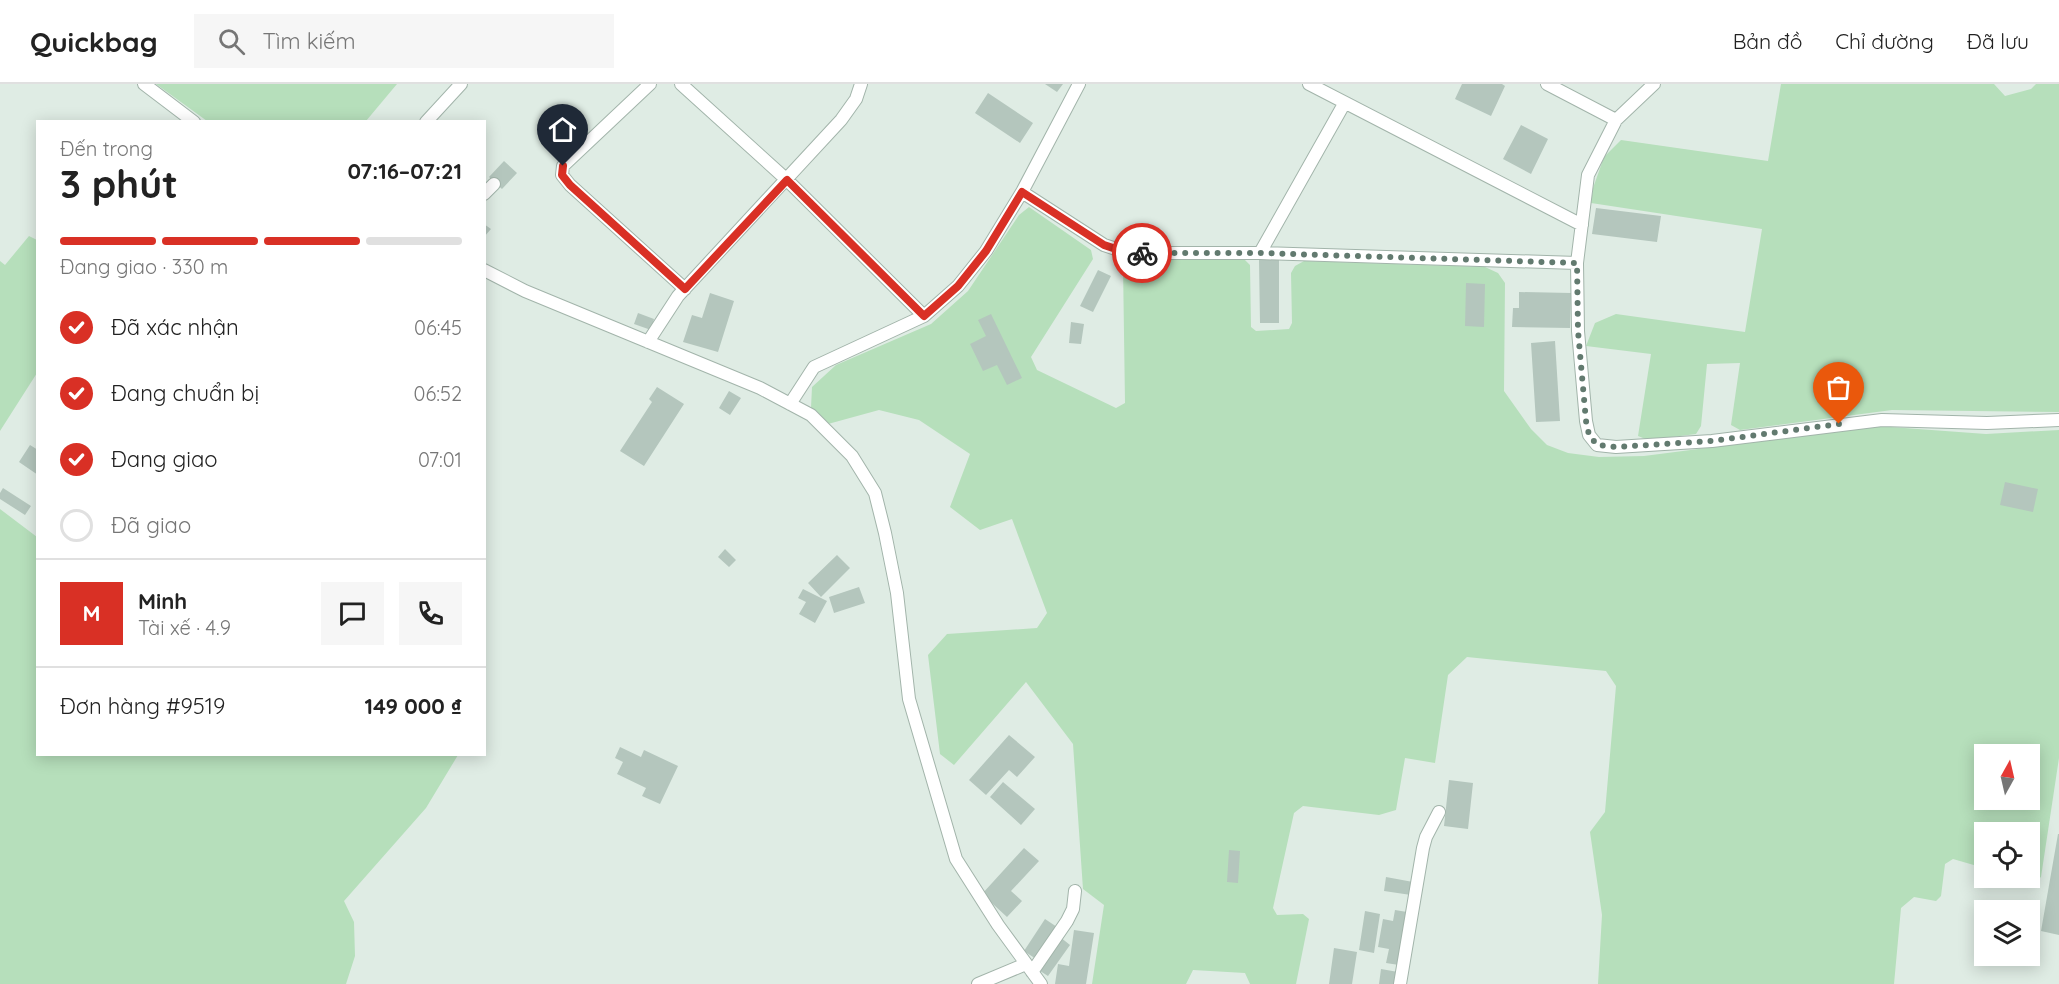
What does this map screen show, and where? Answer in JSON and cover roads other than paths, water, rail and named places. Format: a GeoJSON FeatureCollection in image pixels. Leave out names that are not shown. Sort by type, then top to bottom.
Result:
{"type":"FeatureCollection","features":[{"type":"Feature","properties":{"kind":"street"},"geometry":{"type":"LineString","coordinates":[[144,84],[191,120]]}},
{"type":"Feature","properties":{"kind":"street"},"geometry":{"type":"LineString","coordinates":[[428,120],[461,84]]}},
{"type":"Feature","properties":{"kind":"street"},"geometry":{"type":"LineString","coordinates":[[650,84],[563,166],[562,175],[570,185],[685,289]]}},
{"type":"Feature","properties":{"kind":"street"},"geometry":{"type":"LineString","coordinates":[[681,84],[787,180],[924,316]]}},
{"type":"Feature","properties":{"kind":"street"},"geometry":{"type":"LineString","coordinates":[[648,342],[678,296],[841,120],[856,99],[861,84]]}},
{"type":"Feature","properties":{"kind":"street"},"geometry":{"type":"LineString","coordinates":[[790,404],[814,367],[924,316],[958,286],[986,251],[1022,192],[1079,84]]}},
{"type":"Feature","properties":{"kind":"street"},"geometry":{"type":"LineString","coordinates":[[1309,84],[1582,225]]}},
{"type":"Feature","properties":{"kind":"street"},"geometry":{"type":"LineString","coordinates":[[1547,84],[1616,120]]}},
{"type":"Feature","properties":{"kind":"street"},"geometry":{"type":"LineString","coordinates":[[1654,84],[1616,120],[1588,176],[1577,263],[1578,331],[1586,421],[1589,435],[1597,445],[1616,447],[1712,441],[1882,420],[1988,423],[2059,420]]}},
{"type":"Feature","properties":{"kind":"street"},"geometry":{"type":"LineString","coordinates":[[1260,253],[1344,104]]}},
{"type":"Feature","properties":{"kind":"street"},"geometry":{"type":"LineString","coordinates":[[486,192],[494,184]]}},
{"type":"Feature","properties":{"kind":"street"},"geometry":{"type":"LineString","coordinates":[[1022,192],[1104,245],[1138,253],[1260,253],[1577,263]]}},
{"type":"Feature","properties":{"kind":"street"},"geometry":{"type":"LineString","coordinates":[[486,271],[525,291],[760,388],[811,415],[852,456],[875,493],[897,593],[909,699],[956,859],[998,925],[1041,984]]}},
{"type":"Feature","properties":{"kind":"street"},"geometry":{"type":"LineString","coordinates":[[1400,984],[1423,848],[1439,812]]}},
{"type":"Feature","properties":{"kind":"street"},"geometry":{"type":"LineString","coordinates":[[978,984],[1029,968],[1067,921],[1073,909],[1075,891]]}}]}
